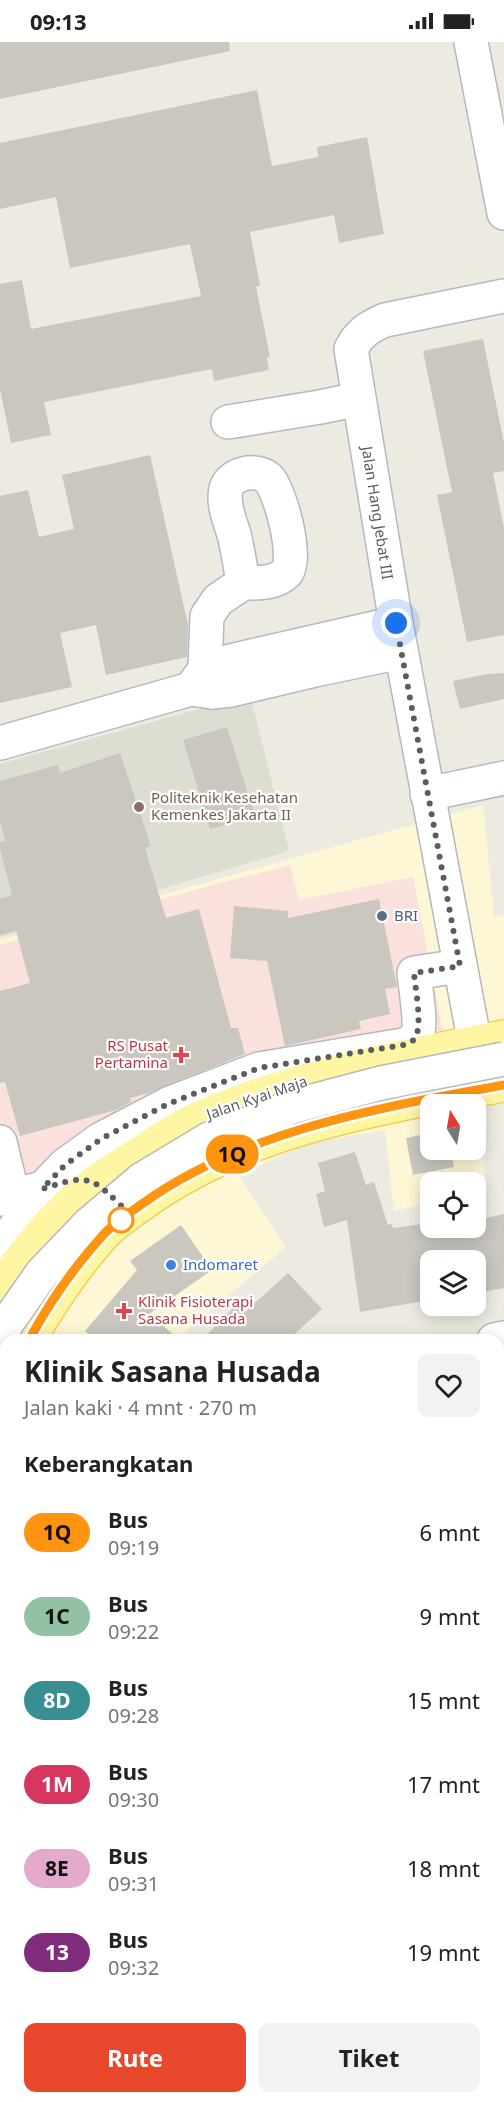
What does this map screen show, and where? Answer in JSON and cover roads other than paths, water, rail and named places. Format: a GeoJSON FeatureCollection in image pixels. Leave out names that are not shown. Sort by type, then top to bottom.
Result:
{"type":"FeatureCollection","features":[{"type":"Feature","properties":{"kind":"main road","name":"Jalan Kyai Maja"},"geometry":{"type":"LineString","coordinates":[[0,1288],[88,1180],[204,1115],[328,1074],[489,1040]]}},
{"type":"Feature","properties":{"kind":"main road"},"geometry":{"type":"LineString","coordinates":[[33,1334],[59,1292],[104,1235],[162,1189],[218,1159],[342,1118],[494,1087]]}},
{"type":"Feature","properties":{"kind":"street"},"geometry":{"type":"LineString","coordinates":[[471,42],[493,96],[504,213]]}},
{"type":"Feature","properties":{"kind":"street","name":"Jalan Hang Jebat III"},"geometry":{"type":"LineString","coordinates":[[494,1087],[489,1040],[460,966],[398,638],[351,349],[357,338],[369,327],[397,317],[504,296]]}},
{"type":"Feature","properties":{"kind":"street"},"geometry":{"type":"LineString","coordinates":[[228,422],[358,399]]}},
{"type":"Feature","properties":{"kind":"street"},"geometry":{"type":"LineString","coordinates":[[203,683],[207,616],[218,600],[243,583]]}},
{"type":"Feature","properties":{"kind":"street"},"geometry":{"type":"LineString","coordinates":[[0,743],[203,683],[230,661],[398,638]]}},
{"type":"Feature","properties":{"kind":"street"},"geometry":{"type":"LineString","coordinates":[[427,794],[504,778]]}},
{"type":"Feature","properties":{"kind":"street"},"geometry":{"type":"LineString","coordinates":[[18,1195],[101,1139],[168,1104],[259,1068],[403,1045],[412,1041],[416,1037],[418,1023],[414,973],[460,966]]}},
{"type":"Feature","properties":{"kind":"street"},"geometry":{"type":"LineString","coordinates":[[0,1333],[42,1273],[90,1223],[141,1180],[209,1139],[294,1106],[381,1083],[504,1059]]}},
{"type":"Feature","properties":{"kind":"street"},"geometry":{"type":"LineString","coordinates":[[0,1142],[18,1195],[0,1248]]}},
{"type":"Feature","properties":{"kind":"street"},"geometry":{"type":"LineString","coordinates":[[18,1195],[88,1180],[129,1213]]}},
{"type":"Feature","properties":{"kind":"place","name":"Politeknik Kesehatan Kemenkes Jakarta II"},"geometry":{"type":"Point","coordinates":[139,807]}},
{"type":"Feature","properties":{"kind":"place","name":"BRI"},"geometry":{"type":"Point","coordinates":[382,916]}},
{"type":"Feature","properties":{"kind":"place","name":"RS Pusat Pertamina"},"geometry":{"type":"Point","coordinates":[181,1055]}},
{"type":"Feature","properties":{"kind":"place","name":"Indomaret"},"geometry":{"type":"Point","coordinates":[171,1265]}},
{"type":"Feature","properties":{"kind":"place","name":"Klinik Fisioterapi Sasana Husada"},"geometry":{"type":"Point","coordinates":[124,1311]}}]}
